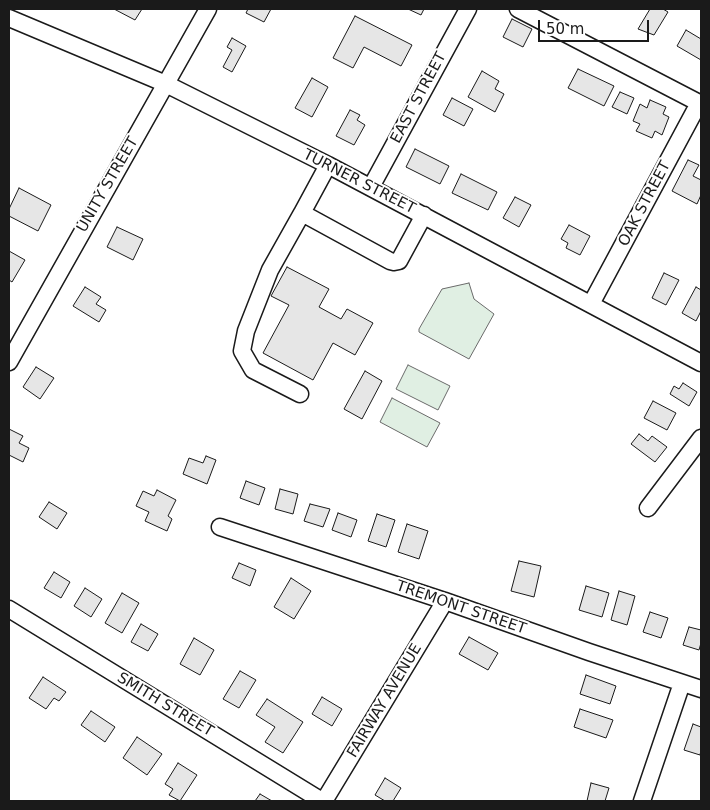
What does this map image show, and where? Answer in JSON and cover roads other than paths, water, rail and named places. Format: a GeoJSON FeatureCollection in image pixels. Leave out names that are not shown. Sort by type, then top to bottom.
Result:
{"type":"FeatureCollection","features":[{"type":"Feature","properties":{"kind":"street","name":"UNITY STREET"},"geometry":{"type":"LineString","coordinates":[[9,359],[208,9]]}},
{"type":"Feature","properties":{"kind":"street","name":"EAST STREET"},"geometry":{"type":"LineString","coordinates":[[371,187],[468,9]]}},
{"type":"Feature","properties":{"kind":"street"},"geometry":{"type":"LineString","coordinates":[[518,9],[700,104]]}},
{"type":"Feature","properties":{"kind":"street","name":"TURNER STREET"},"geometry":{"type":"LineString","coordinates":[[9,18],[166,84],[371,187],[701,364]]}},
{"type":"Feature","properties":{"kind":"street","name":"OAK STREET"},"geometry":{"type":"LineString","coordinates":[[591,304],[700,104]]}},
{"type":"Feature","properties":{"kind":"street"},"geometry":{"type":"LineString","coordinates":[[300,394],[253,370],[242,351],[246,331],[270,270],[328,165]]}},
{"type":"Feature","properties":{"kind":"street"},"geometry":{"type":"LineString","coordinates":[[302,213],[394,262],[399,261],[403,256],[424,215]]}},
{"type":"Feature","properties":{"kind":"street"},"geometry":{"type":"LineString","coordinates":[[648,508],[701,438]]}},
{"type":"Feature","properties":{"kind":"street","name":"TREMONT STREET"},"geometry":{"type":"LineString","coordinates":[[220,527],[445,601],[701,689]]}},
{"type":"Feature","properties":{"kind":"street","name":"FAIRWAY AVENUE"},"geometry":{"type":"LineString","coordinates":[[323,801],[445,601]]}},
{"type":"Feature","properties":{"kind":"street","name":"SMITH STREET"},"geometry":{"type":"LineString","coordinates":[[9,609],[323,801]]}},
{"type":"Feature","properties":{"kind":"street"},"geometry":{"type":"LineString","coordinates":[[642,801],[682,682]]}}]}
